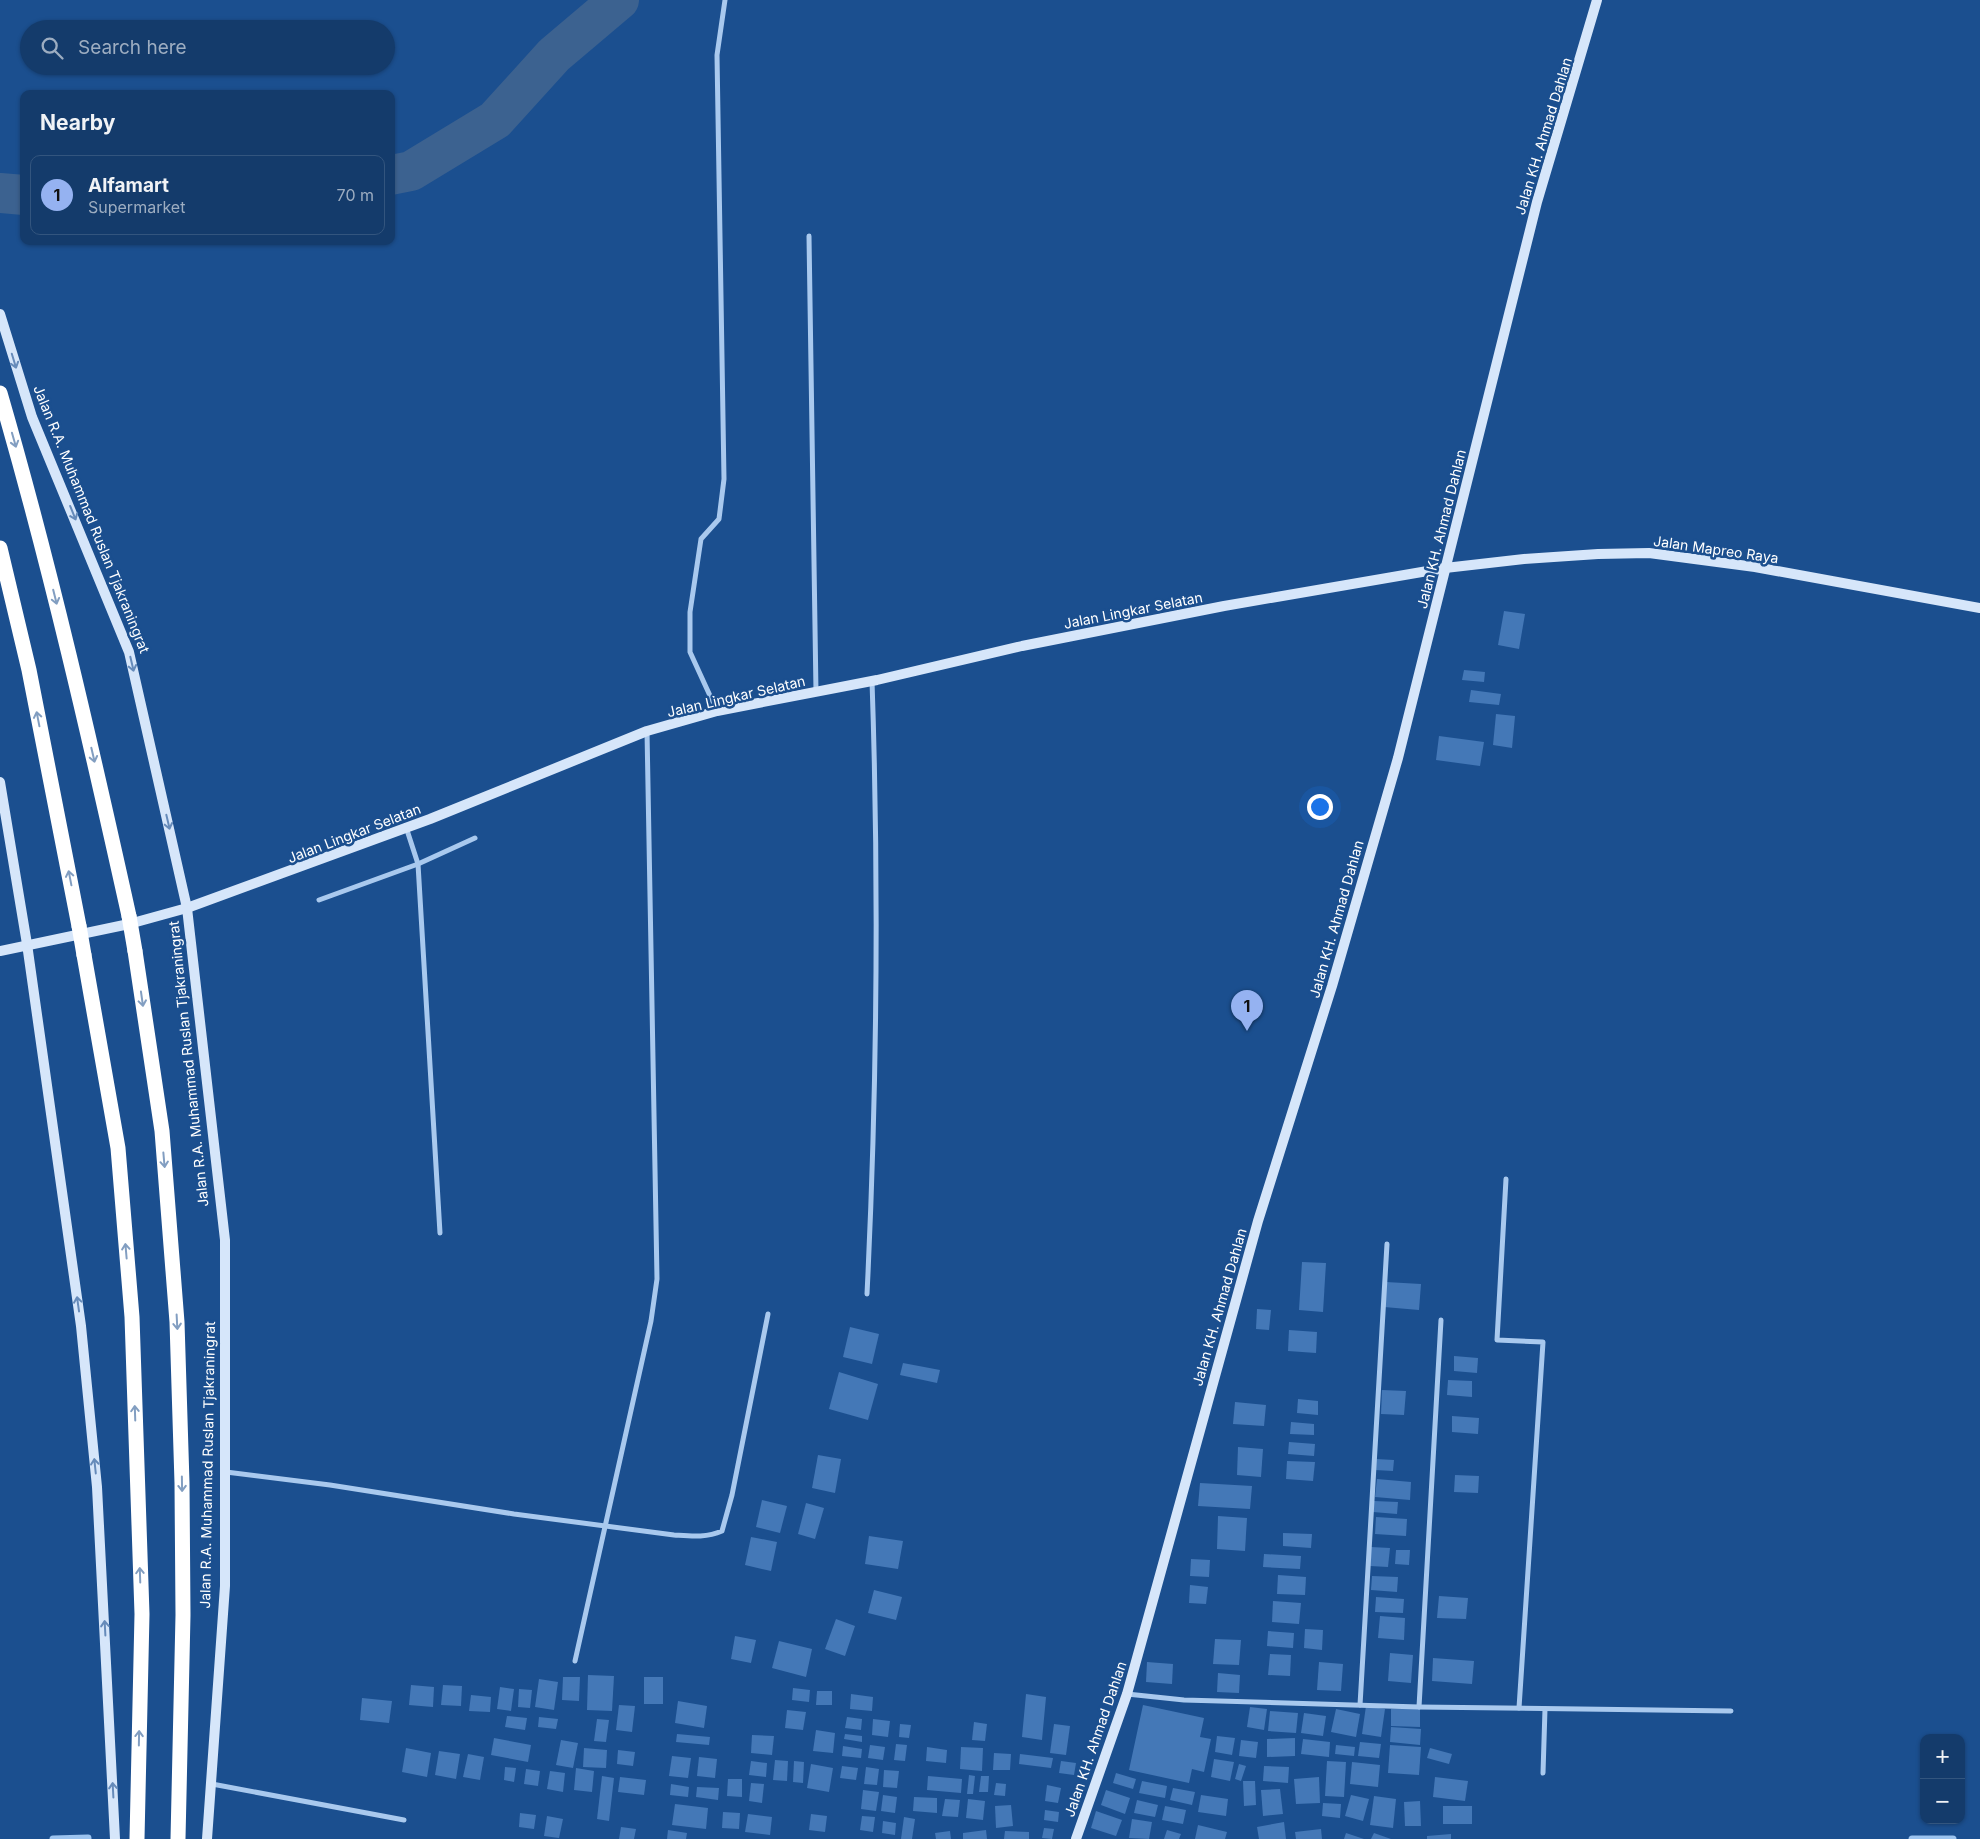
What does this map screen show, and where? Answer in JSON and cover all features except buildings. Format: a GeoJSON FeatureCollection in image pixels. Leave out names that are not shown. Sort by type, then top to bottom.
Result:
{"type":"FeatureCollection","features":[{"type":"Feature","properties":{"kind":"highway","name":"Jalan R.A. Muhammad Ruslan Tjakraningrat"},"geometry":{"type":"LineString","coordinates":[[0,393],[29,491],[72,663],[129,916],[162,1131],[177,1322],[182,1483],[183,1596],[178,1839]]}},
{"type":"Feature","properties":{"kind":"highway"},"geometry":{"type":"LineString","coordinates":[[0,548],[29,670],[79,926],[118,1148],[132,1317],[142,1614],[137,1839]]}},
{"type":"Feature","properties":{"kind":"street"},"geometry":{"type":"LineString","coordinates":[[717,711],[690,652],[690,612],[700,540],[719,520],[724,479],[717,55],[725,0]]}},
{"type":"Feature","properties":{"kind":"street","name":"Jalan KH. Ahmad Dahlan"},"geometry":{"type":"LineString","coordinates":[[1076,1839],[1127,1694],[1258,1221],[1332,986],[1398,758],[1537,202],[1597,0]]}},
{"type":"Feature","properties":{"kind":"street"},"geometry":{"type":"LineString","coordinates":[[809,236],[816,692]]}},
{"type":"Feature","properties":{"kind":"street","name":"Jalan R.A. Muhammad Ruslan Tjakraningrat"},"geometry":{"type":"LineString","coordinates":[[0,314],[32,417],[129,652],[187,908],[224,1240],[225,1586],[207,1839]]}},
{"type":"Feature","properties":{"kind":"street","name":"Jalan Mapreo Raya"},"geometry":{"type":"LineString","coordinates":[[1446,568],[1561,556],[1649,554],[1755,567],[1980,608]]}},
{"type":"Feature","properties":{"kind":"street","name":"Jalan Lingkar Selatan"},"geometry":{"type":"LineString","coordinates":[[0,950],[129,924],[187,908],[406,828],[648,731],[717,711],[872,681],[1161,617],[1446,568]]}},
{"type":"Feature","properties":{"kind":"street"},"geometry":{"type":"LineString","coordinates":[[867,1294],[872,1179],[876,828],[872,681]]}},
{"type":"Feature","properties":{"kind":"street"},"geometry":{"type":"LineString","coordinates":[[575,1661],[651,1321],[657,1279],[648,731]]}},
{"type":"Feature","properties":{"kind":"street"},"geometry":{"type":"LineString","coordinates":[[0,782],[27,944],[81,1326],[97,1487],[115,1839]]}},
{"type":"Feature","properties":{"kind":"street"},"geometry":{"type":"LineString","coordinates":[[406,828],[418,864],[440,1233]]}},
{"type":"Feature","properties":{"kind":"street"},"geometry":{"type":"LineString","coordinates":[[319,900],[418,864],[475,838]]}},
{"type":"Feature","properties":{"kind":"street"},"geometry":{"type":"LineString","coordinates":[[1506,1179],[1498,1340],[1543,1342],[1519,1708]]}},
{"type":"Feature","properties":{"kind":"street"},"geometry":{"type":"LineString","coordinates":[[1360,1705],[1386,1244]]}},
{"type":"Feature","properties":{"kind":"street"},"geometry":{"type":"LineString","coordinates":[[226,1472],[330,1485],[514,1514],[699,1536],[722,1530],[732,1495],[768,1314]]}},
{"type":"Feature","properties":{"kind":"street"},"geometry":{"type":"LineString","coordinates":[[1418,1707],[1441,1320]]}},
{"type":"Feature","properties":{"kind":"street"},"geometry":{"type":"LineString","coordinates":[[1127,1694],[1184,1700],[1418,1707],[1731,1712]]}},
{"type":"Feature","properties":{"kind":"street"},"geometry":{"type":"LineString","coordinates":[[1543,1772],[1545,1709]]}},
{"type":"Feature","properties":{"kind":"street"},"geometry":{"type":"LineString","coordinates":[[212,1784],[404,1820]]}},
{"type":"Feature","properties":{"kind":"waterway"},"geometry":{"type":"LineString","coordinates":[[395,174],[411,171],[495,120],[554,55],[619,0]]}},
{"type":"Feature","properties":{"kind":"waterway"},"geometry":{"type":"LineString","coordinates":[[0,193],[20,195]]}},
{"type":"Feature","properties":{"kind":"waterway"},"geometry":{"type":"LineString","coordinates":[[53,1839],[88,1838]]}},
{"type":"Feature","properties":{"kind":"waterway"},"geometry":{"type":"LineString","coordinates":[[1912,1839],[1953,1839]]}},
{"type":"Feature","properties":{"kind":"place","name":"Alfamart"},"geometry":{"type":"Point","coordinates":[1247,1031]}}]}
